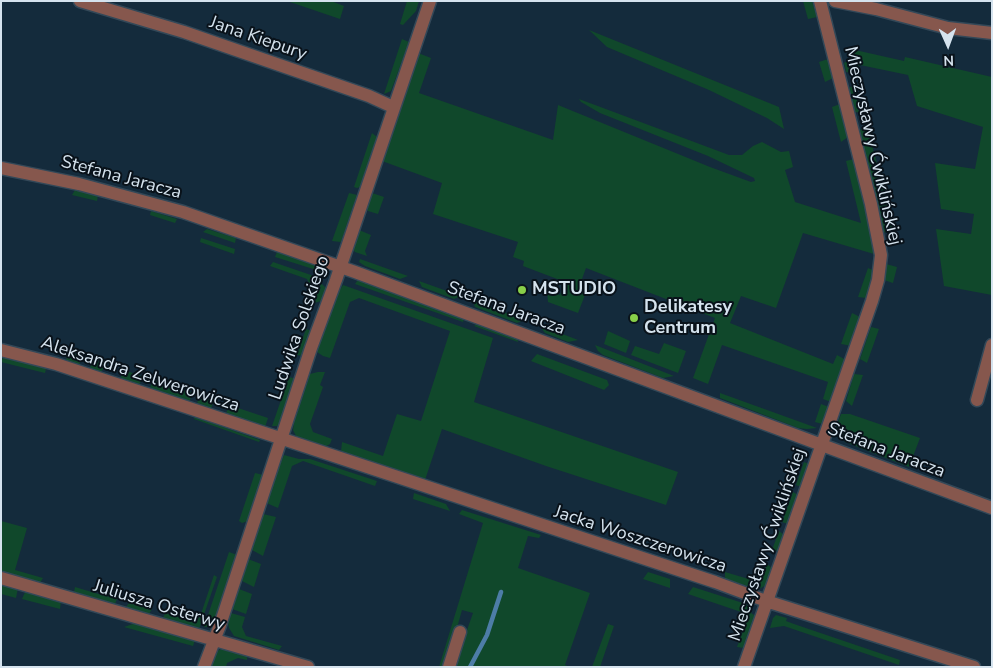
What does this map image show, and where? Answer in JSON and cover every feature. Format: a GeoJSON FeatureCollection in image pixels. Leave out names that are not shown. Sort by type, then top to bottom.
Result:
{"type":"FeatureCollection","features":[{"type":"Feature","properties":{"kind":"street","name":"Jana Kiepury"},"geometry":{"type":"LineString","coordinates":[[80,1],[184,32],[369,96],[393,107]]}},
{"type":"Feature","properties":{"kind":"street","name":"Ludwika Solskiego"},"geometry":{"type":"LineString","coordinates":[[204,667],[220,625],[280,439],[430,1]]}},
{"type":"Feature","properties":{"kind":"street","name":"Mieczysławy Ćwiklińskiej"},"geometry":{"type":"LineString","coordinates":[[744,667],[878,280],[880,255],[854,135],[820,1]]}},
{"type":"Feature","properties":{"kind":"street"},"geometry":{"type":"LineString","coordinates":[[835,1],[876,9],[948,28],[992,33]]}},
{"type":"Feature","properties":{"kind":"street","name":"Stefana Jaracza"},"geometry":{"type":"LineString","coordinates":[[1,168],[78,184],[183,212],[340,267],[992,508]]}},
{"type":"Feature","properties":{"kind":"street"},"geometry":{"type":"LineString","coordinates":[[976,400],[992,345]]}},
{"type":"Feature","properties":{"kind":"street","name":"Aleksandra Zelwerowicza"},"geometry":{"type":"LineString","coordinates":[[1,350],[56,364],[523,520]]}},
{"type":"Feature","properties":{"kind":"street","name":"Jacka Woszczerowicza"},"geometry":{"type":"LineString","coordinates":[[523,520],[715,582],[766,601],[974,667]]}},
{"type":"Feature","properties":{"kind":"street","name":"Juliusza Osterwy"},"geometry":{"type":"LineString","coordinates":[[1,578],[308,667]]}},
{"type":"Feature","properties":{"kind":"street"},"geometry":{"type":"LineString","coordinates":[[449,667],[460,632]]}},
{"type":"Feature","properties":{"kind":"green space"},"geometry":{"type":"Polygon","coordinates":[[[287,1],[331,1],[344,6],[340,19],[287,1]]]}},
{"type":"Feature","properties":{"kind":"green space"},"geometry":{"type":"Polygon","coordinates":[[[407,1],[419,1],[416,11],[403,25],[400,24],[407,1]]]}},
{"type":"Feature","properties":{"kind":"green space"},"geometry":{"type":"Polygon","coordinates":[[[803,1],[812,1],[817,17],[808,19],[803,1]]]}},
{"type":"Feature","properties":{"kind":"green space"},"geometry":{"type":"Polygon","coordinates":[[[589,30],[779,107],[784,129],[767,118],[709,90],[607,47],[589,30]]]}},
{"type":"Feature","properties":{"kind":"green space"},"geometry":{"type":"Polygon","coordinates":[[[402,39],[409,42],[391,91],[384,94],[402,39]]]}},
{"type":"Feature","properties":{"kind":"green space"},"geometry":{"type":"Polygon","coordinates":[[[855,50],[904,61],[905,57],[992,77],[992,295],[944,286],[936,229],[971,234],[974,214],[941,209],[935,163],[975,169],[983,127],[917,106],[908,75],[860,65],[852,73],[846,72],[844,63],[853,60],[855,50]]]}},
{"type":"Feature","properties":{"kind":"green space"},"geometry":{"type":"Polygon","coordinates":[[[418,53],[431,58],[419,93],[553,140],[558,105],[710,167],[751,182],[755,181],[754,178],[708,156],[600,113],[579,99],[729,155],[742,155],[753,146],[762,142],[781,152],[789,151],[793,167],[785,170],[795,202],[861,223],[846,161],[854,159],[874,254],[803,233],[776,308],[741,296],[730,323],[833,364],[837,355],[846,360],[831,402],[823,399],[828,382],[722,345],[708,384],[693,378],[715,318],[586,268],[582,279],[590,282],[578,313],[548,302],[547,290],[560,295],[565,282],[523,266],[524,261],[513,257],[518,242],[433,214],[442,183],[382,161],[418,53]]]}},
{"type":"Feature","properties":{"kind":"green space"},"geometry":{"type":"Polygon","coordinates":[[[828,59],[833,78],[825,82],[819,62],[828,59]]]}},
{"type":"Feature","properties":{"kind":"green space"},"geometry":{"type":"Polygon","coordinates":[[[855,85],[863,113],[855,112],[848,88],[855,85]]]}},
{"type":"Feature","properties":{"kind":"green space"},"geometry":{"type":"Polygon","coordinates":[[[840,104],[848,137],[841,142],[832,107],[840,104]]]}},
{"type":"Feature","properties":{"kind":"green space"},"geometry":{"type":"Polygon","coordinates":[[[867,128],[896,235],[884,232],[859,130],[867,128]]]}},
{"type":"Feature","properties":{"kind":"green space"},"geometry":{"type":"Polygon","coordinates":[[[372,133],[377,137],[360,187],[357,188],[354,187],[372,133]]]}},
{"type":"Feature","properties":{"kind":"green space"},"geometry":{"type":"Polygon","coordinates":[[[75,190],[98,195],[97,201],[72,195],[75,190]]]}},
{"type":"Feature","properties":{"kind":"green space"},"geometry":{"type":"Polygon","coordinates":[[[349,193],[357,195],[341,242],[332,241],[349,193]]]}},
{"type":"Feature","properties":{"kind":"green space"},"geometry":{"type":"Polygon","coordinates":[[[372,193],[384,197],[378,214],[367,209],[372,193]]]}},
{"type":"Feature","properties":{"kind":"green space"},"geometry":{"type":"Polygon","coordinates":[[[151,211],[177,219],[175,223],[150,215],[151,211]]]}},
{"type":"Feature","properties":{"kind":"green space"},"geometry":{"type":"Polygon","coordinates":[[[207,229],[236,238],[235,243],[203,232],[207,229]]]}},
{"type":"Feature","properties":{"kind":"green space"},"geometry":{"type":"Polygon","coordinates":[[[359,230],[371,235],[365,251],[367,256],[355,252],[353,249],[359,230]]]}},
{"type":"Feature","properties":{"kind":"green space"},"geometry":{"type":"Polygon","coordinates":[[[201,238],[235,249],[234,254],[200,242],[201,238]]]}},
{"type":"Feature","properties":{"kind":"green space"},"geometry":{"type":"Polygon","coordinates":[[[277,252],[317,265],[326,273],[275,257],[277,252]]]}},
{"type":"Feature","properties":{"kind":"green space"},"geometry":{"type":"Polygon","coordinates":[[[360,259],[408,276],[400,279],[365,266],[359,262],[360,259]]]}},
{"type":"Feature","properties":{"kind":"green space"},"geometry":{"type":"Polygon","coordinates":[[[273,262],[311,275],[317,280],[312,289],[307,279],[270,266],[273,262]]]}},
{"type":"Feature","properties":{"kind":"green space"},"geometry":{"type":"Polygon","coordinates":[[[886,264],[897,267],[893,283],[884,280],[886,264]]]}},
{"type":"Feature","properties":{"kind":"green space"},"geometry":{"type":"Polygon","coordinates":[[[868,268],[875,271],[866,298],[858,297],[868,268]]]}},
{"type":"Feature","properties":{"kind":"green space"},"geometry":{"type":"Polygon","coordinates":[[[358,280],[464,319],[463,322],[355,284],[358,280]]]}},
{"type":"Feature","properties":{"kind":"green space"},"geometry":{"type":"Polygon","coordinates":[[[419,281],[461,296],[454,299],[422,287],[419,281]]]}},
{"type":"Feature","properties":{"kind":"green space"},"geometry":{"type":"Polygon","coordinates":[[[321,283],[326,288],[321,301],[314,303],[321,283]]]}},
{"type":"Feature","properties":{"kind":"green space"},"geometry":{"type":"Polygon","coordinates":[[[343,285],[493,338],[474,402],[678,472],[666,505],[546,466],[442,429],[425,480],[341,452],[342,442],[383,456],[397,414],[421,421],[450,331],[359,298],[350,302],[330,358],[323,356],[317,352],[336,296],[343,285]]]}},
{"type":"Feature","properties":{"kind":"green space"},"geometry":{"type":"Polygon","coordinates":[[[472,300],[524,320],[517,323],[475,307],[472,300]]]}},
{"type":"Feature","properties":{"kind":"green space"},"geometry":{"type":"Polygon","coordinates":[[[852,313],[860,317],[852,346],[841,344],[852,313]]]}},
{"type":"Feature","properties":{"kind":"green space"},"geometry":{"type":"Polygon","coordinates":[[[477,324],[517,338],[518,342],[474,326],[477,324]]]}},
{"type":"Feature","properties":{"kind":"green space"},"geometry":{"type":"Polygon","coordinates":[[[539,325],[578,340],[568,342],[545,333],[539,325]]]}},
{"type":"Feature","properties":{"kind":"green space"},"geometry":{"type":"Polygon","coordinates":[[[871,327],[879,329],[867,363],[860,359],[871,327]]]}},
{"type":"Feature","properties":{"kind":"green space"},"geometry":{"type":"Polygon","coordinates":[[[306,329],[312,331],[303,356],[297,355],[306,329]]]}},
{"type":"Feature","properties":{"kind":"green space"},"geometry":{"type":"Polygon","coordinates":[[[608,331],[630,341],[626,353],[604,344],[608,331]]]}},
{"type":"Feature","properties":{"kind":"green space"},"geometry":{"type":"Polygon","coordinates":[[[664,343],[686,351],[678,373],[631,355],[635,346],[659,354],[664,343]]]}},
{"type":"Feature","properties":{"kind":"green space"},"geometry":{"type":"Polygon","coordinates":[[[595,345],[674,376],[663,378],[603,355],[595,345]]]}},
{"type":"Feature","properties":{"kind":"green space"},"geometry":{"type":"Polygon","coordinates":[[[69,352],[83,356],[79,365],[66,360],[69,352]]]}},
{"type":"Feature","properties":{"kind":"green space"},"geometry":{"type":"Polygon","coordinates":[[[537,354],[607,380],[609,385],[604,390],[531,361],[537,354]]]}},
{"type":"Feature","properties":{"kind":"green space"},"geometry":{"type":"Polygon","coordinates":[[[4,355],[43,365],[46,369],[45,373],[1,362],[4,355]]]}},
{"type":"Feature","properties":{"kind":"green space"},"geometry":{"type":"Polygon","coordinates":[[[92,359],[106,364],[101,372],[90,369],[92,359]]]}},
{"type":"Feature","properties":{"kind":"green space"},"geometry":{"type":"Polygon","coordinates":[[[121,369],[144,377],[138,386],[121,379],[121,369]]]}},
{"type":"Feature","properties":{"kind":"green space"},"geometry":{"type":"Polygon","coordinates":[[[325,372],[320,385],[323,387],[310,424],[313,432],[332,439],[330,444],[325,447],[296,436],[293,430],[310,374],[325,372]]]}},
{"type":"Feature","properties":{"kind":"green space"},"geometry":{"type":"Polygon","coordinates":[[[854,374],[863,375],[852,406],[846,401],[854,374]]]}},
{"type":"Feature","properties":{"kind":"green space"},"geometry":{"type":"Polygon","coordinates":[[[289,377],[297,379],[282,420],[277,426],[272,426],[289,377]]]}},
{"type":"Feature","properties":{"kind":"green space"},"geometry":{"type":"Polygon","coordinates":[[[152,379],[193,393],[189,402],[150,389],[152,379]]]}},
{"type":"Feature","properties":{"kind":"green space"},"geometry":{"type":"Polygon","coordinates":[[[720,393],[817,428],[798,428],[720,398],[720,393]]]}},
{"type":"Feature","properties":{"kind":"green space"},"geometry":{"type":"Polygon","coordinates":[[[199,395],[214,400],[211,409],[197,404],[199,395]]]}},
{"type":"Feature","properties":{"kind":"green space"},"geometry":{"type":"Polygon","coordinates":[[[821,404],[829,407],[822,424],[815,422],[821,404]]]}},
{"type":"Feature","properties":{"kind":"green space"},"geometry":{"type":"Polygon","coordinates":[[[229,405],[268,418],[265,427],[226,414],[229,405]]]}},
{"type":"Feature","properties":{"kind":"green space"},"geometry":{"type":"Polygon","coordinates":[[[841,414],[850,414],[920,438],[909,467],[845,442],[836,429],[841,414]]]}},
{"type":"Feature","properties":{"kind":"green space"},"geometry":{"type":"Polygon","coordinates":[[[195,417],[260,440],[259,442],[194,419],[195,417]]]}},
{"type":"Feature","properties":{"kind":"green space"},"geometry":{"type":"Polygon","coordinates":[[[284,455],[299,459],[310,459],[377,481],[375,486],[303,461],[292,466],[278,508],[265,502],[284,455]]]}},
{"type":"Feature","properties":{"kind":"green space"},"geometry":{"type":"Polygon","coordinates":[[[804,462],[809,464],[801,487],[796,485],[804,462]]]}},
{"type":"Feature","properties":{"kind":"green space"},"geometry":{"type":"Polygon","coordinates":[[[255,473],[263,475],[248,521],[242,523],[239,521],[255,473]]]}},
{"type":"Feature","properties":{"kind":"green space"},"geometry":{"type":"Polygon","coordinates":[[[793,492],[798,495],[788,524],[782,522],[793,492]]]}},
{"type":"Feature","properties":{"kind":"green space"},"geometry":{"type":"Polygon","coordinates":[[[414,493],[446,504],[450,511],[413,499],[414,493]]]}},
{"type":"Feature","properties":{"kind":"green space"},"geometry":{"type":"Polygon","coordinates":[[[462,510],[541,535],[539,538],[528,536],[518,568],[590,593],[565,665],[570,667],[454,667],[473,613],[462,610],[446,667],[439,667],[483,523],[459,514],[462,510]]]}},
{"type":"Feature","properties":{"kind":"green space"},"geometry":{"type":"Polygon","coordinates":[[[263,514],[276,517],[263,556],[252,550],[263,514]]]}},
{"type":"Feature","properties":{"kind":"green space"},"geometry":{"type":"Polygon","coordinates":[[[1,521],[27,528],[15,570],[43,578],[40,583],[1,572],[1,521]]]}},
{"type":"Feature","properties":{"kind":"green space"},"geometry":{"type":"Polygon","coordinates":[[[779,531],[784,535],[778,551],[772,550],[779,531]]]}},
{"type":"Feature","properties":{"kind":"green space"},"geometry":{"type":"Polygon","coordinates":[[[229,552],[237,555],[215,620],[208,627],[204,627],[229,552]]]}},
{"type":"Feature","properties":{"kind":"green space"},"geometry":{"type":"Polygon","coordinates":[[[248,559],[261,564],[254,587],[242,581],[248,559]]]}},
{"type":"Feature","properties":{"kind":"green space"},"geometry":{"type":"Polygon","coordinates":[[[767,564],[772,568],[766,585],[761,588],[757,589],[725,579],[725,572],[752,580],[761,579],[767,564]]]}},
{"type":"Feature","properties":{"kind":"green space"},"geometry":{"type":"Polygon","coordinates":[[[648,572],[670,579],[670,588],[643,579],[648,572]]]}},
{"type":"Feature","properties":{"kind":"green space"},"geometry":{"type":"Polygon","coordinates":[[[214,575],[217,577],[199,629],[163,618],[165,613],[192,621],[200,617],[214,575]]]}},
{"type":"Feature","properties":{"kind":"green space"},"geometry":{"type":"Polygon","coordinates":[[[1,584],[18,588],[16,598],[1,594],[1,584]]]}},
{"type":"Feature","properties":{"kind":"green space"},"geometry":{"type":"Polygon","coordinates":[[[75,587],[117,599],[115,604],[74,592],[75,587]]]}},
{"type":"Feature","properties":{"kind":"green space"},"geometry":{"type":"Polygon","coordinates":[[[693,587],[746,604],[752,614],[755,615],[744,648],[737,647],[747,620],[744,613],[688,594],[693,587]]]}},
{"type":"Feature","properties":{"kind":"green space"},"geometry":{"type":"Polygon","coordinates":[[[239,589],[252,594],[246,614],[232,609],[239,589]]]}},
{"type":"Feature","properties":{"kind":"green space"},"geometry":{"type":"Polygon","coordinates":[[[26,590],[61,601],[60,609],[22,599],[26,590]]]}},
{"type":"Feature","properties":{"kind":"green space"},"geometry":{"type":"Polygon","coordinates":[[[129,603],[152,609],[149,614],[126,607],[129,603]]]}},
{"type":"Feature","properties":{"kind":"green space"},"geometry":{"type":"Polygon","coordinates":[[[231,613],[245,617],[242,627],[246,636],[282,646],[279,650],[234,636],[228,623],[231,613]]]}},
{"type":"Feature","properties":{"kind":"green space"},"geometry":{"type":"Polygon","coordinates":[[[776,615],[787,618],[786,621],[794,624],[900,660],[899,665],[784,626],[770,628],[776,615]]]}},
{"type":"Feature","properties":{"kind":"green space"},"geometry":{"type":"Polygon","coordinates":[[[136,623],[195,640],[193,646],[124,627],[136,623]]]}},
{"type":"Feature","properties":{"kind":"green space"},"geometry":{"type":"Polygon","coordinates":[[[608,624],[614,626],[600,667],[592,667],[608,624]]]}},
{"type":"Feature","properties":{"kind":"green space"},"geometry":{"type":"Polygon","coordinates":[[[222,649],[245,654],[247,660],[238,658],[227,663],[226,667],[210,667],[217,651],[222,649]]]}},
{"type":"Feature","properties":{"kind":"waterway"},"geometry":{"type":"LineString","coordinates":[[470,667],[487,635],[501,592]]}},
{"type":"Feature","properties":{"kind":"place","name":"MSTUDIO"},"geometry":{"type":"Point","coordinates":[522,290]}},
{"type":"Feature","properties":{"kind":"place","name":"Delikatesy Centrum"},"geometry":{"type":"Point","coordinates":[634,318]}}]}
